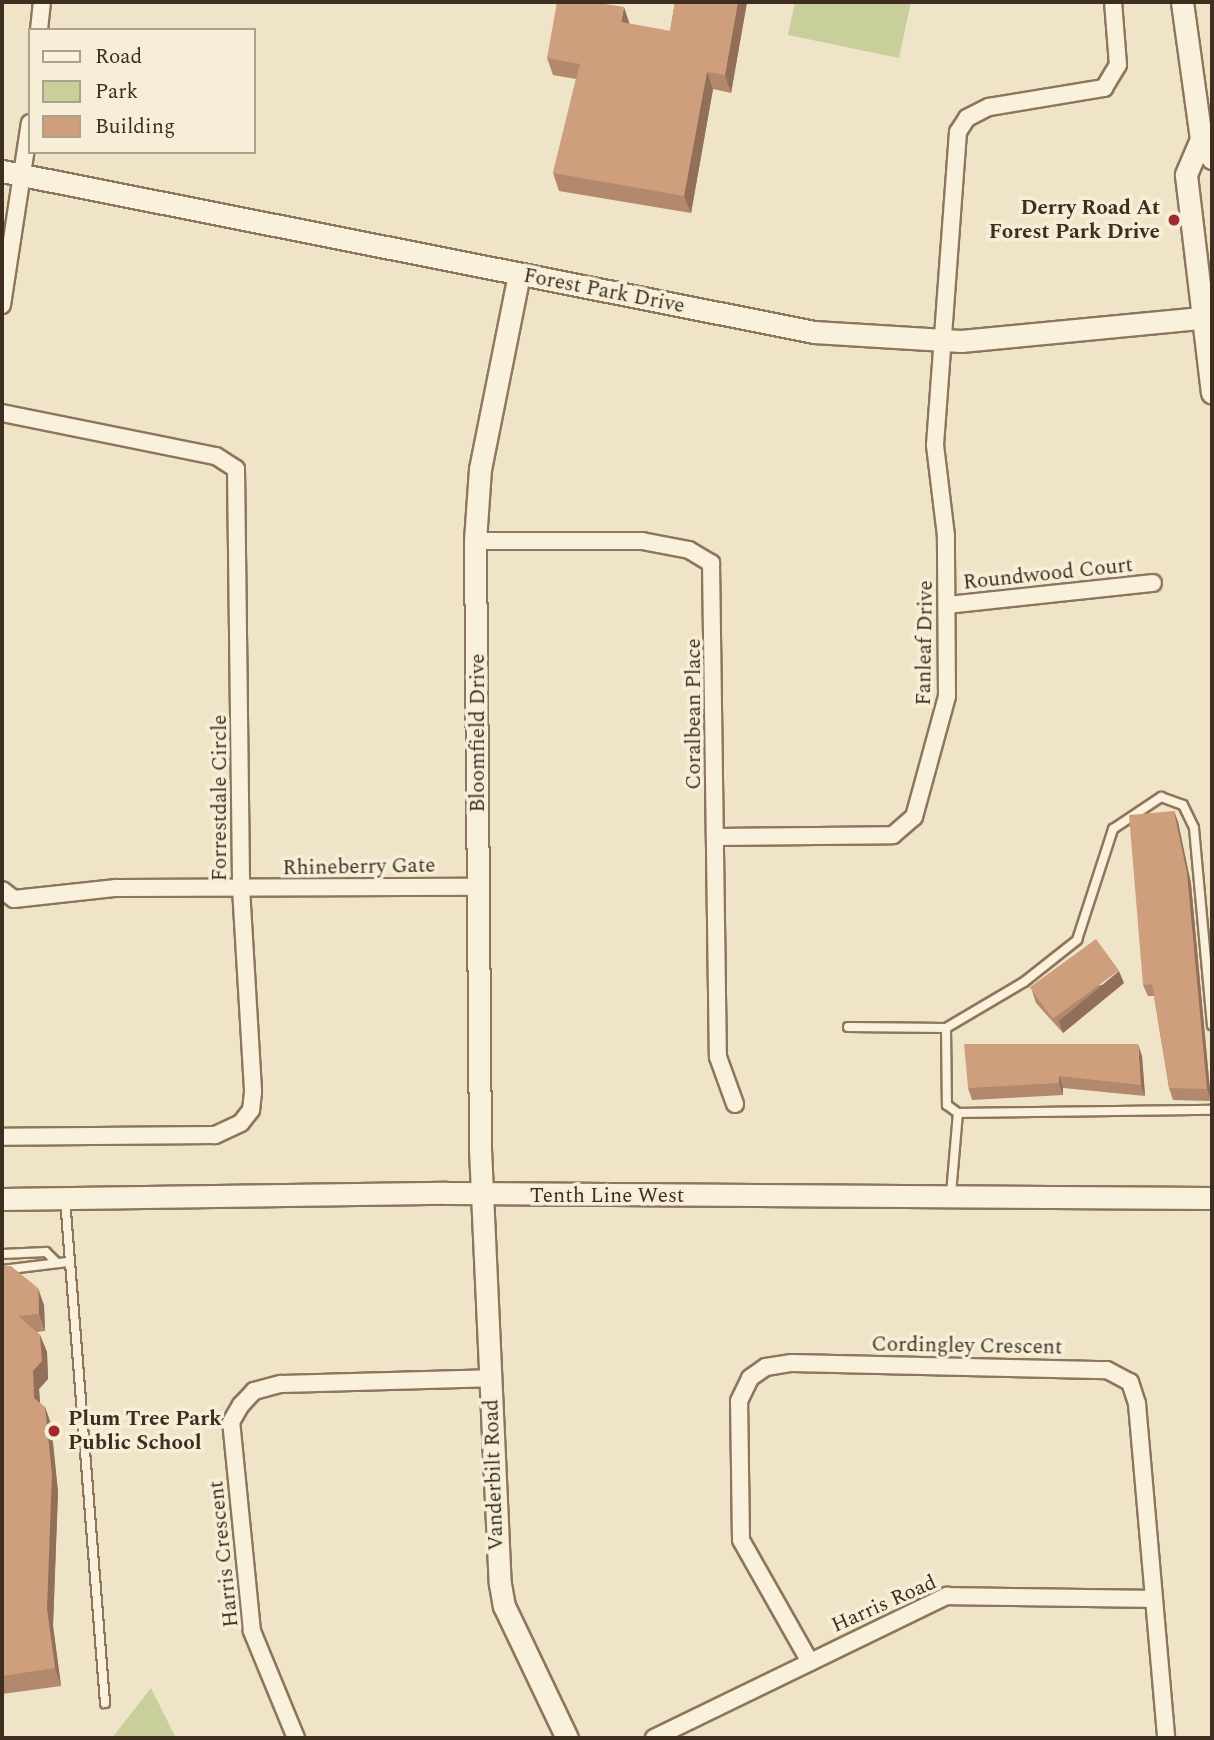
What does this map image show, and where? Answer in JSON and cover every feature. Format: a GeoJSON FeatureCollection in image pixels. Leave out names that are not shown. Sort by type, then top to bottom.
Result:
{"type":"FeatureCollection","features":[{"type":"Feature","properties":{"kind":"street"},"geometry":{"type":"LineString","coordinates":[[39,28],[42,2]]}},
{"type":"Feature","properties":{"kind":"street","name":"Fanleaf Drive"},"geometry":{"type":"LineString","coordinates":[[715,837],[893,835],[908,828],[942,733],[947,605],[935,446],[939,342],[961,125],[989,107],[1089,95],[1104,88],[1118,65],[1113,2]]}},
{"type":"Feature","properties":{"kind":"street"},"geometry":{"type":"LineString","coordinates":[[1182,2],[1201,139],[1212,158]]}},
{"type":"Feature","properties":{"kind":"street"},"geometry":{"type":"LineString","coordinates":[[1201,139],[1186,175],[1208,317],[1212,392]]}},
{"type":"Feature","properties":{"kind":"street"},"geometry":{"type":"LineString","coordinates":[[2,305],[28,140]]}},
{"type":"Feature","properties":{"kind":"street","name":"Forest Park Drive"},"geometry":{"type":"LineString","coordinates":[[2,171],[814,332],[939,342],[1208,317]]}},
{"type":"Feature","properties":{"kind":"street","name":"Bloomfield Drive"},"geometry":{"type":"LineString","coordinates":[[481,1196],[475,541],[480,469],[519,274]]}},
{"type":"Feature","properties":{"kind":"street","name":"Forrestdale Circle"},"geometry":{"type":"LineString","coordinates":[[2,413],[216,456],[236,469],[241,888],[253,1092],[251,1110],[241,1123],[215,1135],[2,1137]]}},
{"type":"Feature","properties":{"kind":"street","name":"Coralbean Place"},"geometry":{"type":"LineString","coordinates":[[475,541],[642,541],[689,550],[711,564],[718,1057],[734,1104]]}},
{"type":"Feature","properties":{"kind":"street","name":"Roundwood Court"},"geometry":{"type":"LineString","coordinates":[[947,605],[1153,583]]}},
{"type":"Feature","properties":{"kind":"street","name":"Rhineberry Gate"},"geometry":{"type":"LineString","coordinates":[[2,890],[14,899],[116,888],[478,887]]}},
{"type":"Feature","properties":{"kind":"street","name":"Tenth Line West"},"geometry":{"type":"LineString","coordinates":[[2,1199],[951,1194],[1212,1198]]}},
{"type":"Feature","properties":{"kind":"street","name":"Vanderbilt Road"},"geometry":{"type":"LineString","coordinates":[[481,1196],[495,1544],[504,1606],[567,1738]]}},
{"type":"Feature","properties":{"kind":"street","name":"Cordingley Crescent"},"geometry":{"type":"LineString","coordinates":[[810,1662],[741,1540],[739,1401],[750,1378],[766,1367],[1118,1374],[1130,1382],[1137,1404],[1151,1599],[1166,1738]]}},
{"type":"Feature","properties":{"kind":"street","name":"Harris Crescent"},"geometry":{"type":"LineString","coordinates":[[296,1738],[252,1631],[231,1422],[254,1391],[281,1384],[490,1378]]}},
{"type":"Feature","properties":{"kind":"street","name":"Harris Road"},"geometry":{"type":"LineString","coordinates":[[654,1738],[947,1596],[1151,1599]]}},
{"type":"Feature","properties":{"kind":"lane"},"geometry":{"type":"LineString","coordinates":[[848,1027],[946,1028],[1024,982],[1077,940],[1113,829],[1161,797],[1183,805],[1194,828],[1212,1025]]}},
{"type":"Feature","properties":{"kind":"lane"},"geometry":{"type":"LineString","coordinates":[[946,1028],[947,1105],[958,1113],[1212,1110]]}},
{"type":"Feature","properties":{"kind":"lane"},"geometry":{"type":"LineString","coordinates":[[951,1194],[958,1113]]}},
{"type":"Feature","properties":{"kind":"lane"},"geometry":{"type":"LineString","coordinates":[[65,1199],[105,1703]]}},
{"type":"Feature","properties":{"kind":"lane"},"geometry":{"type":"LineString","coordinates":[[2,1254],[46,1252],[56,1262]]}},
{"type":"Feature","properties":{"kind":"lane"},"geometry":{"type":"LineString","coordinates":[[2,1270],[68,1262]]}},
{"type":"Feature","properties":{"kind":"green space"},"geometry":{"type":"Polygon","coordinates":[[[795,2],[911,2],[899,58],[788,35],[795,2]]]}},
{"type":"Feature","properties":{"kind":"green space"},"geometry":{"type":"Polygon","coordinates":[[[151,1688],[176,1738],[112,1738],[151,1688]]]}},
{"type":"Feature","properties":{"kind":"building"},"geometry":{"type":"Polygon","coordinates":[[[557,2],[592,2],[624,7],[621,22],[670,31],[675,2],[738,2],[725,75],[707,72],[684,196],[553,173],[580,64],[547,58],[557,2]]]}},
{"type":"Feature","properties":{"kind":"building"},"geometry":{"type":"Polygon","coordinates":[[[1174,811],[1187,873],[1207,1089],[1169,1088],[1152,984],[1143,985],[1129,815],[1174,811]]]}},
{"type":"Feature","properties":{"kind":"building"},"geometry":{"type":"Polygon","coordinates":[[[1096,939],[1119,971],[1053,1019],[1030,987],[1096,939]]]}},
{"type":"Feature","properties":{"kind":"building"},"geometry":{"type":"Polygon","coordinates":[[[964,1044],[1138,1044],[1141,1085],[1059,1076],[1059,1083],[968,1088],[964,1044]]]}},
{"type":"Feature","properties":{"kind":"building"},"geometry":{"type":"Polygon","coordinates":[[[2,1266],[11,1266],[38,1288],[39,1314],[18,1316],[40,1335],[42,1361],[33,1371],[34,1398],[45,1407],[52,1474],[47,1609],[55,1668],[2,1676],[2,1266]]]}},
{"type":"Feature","properties":{"kind":"place","name":"Derry Road At Forest Park Drive"},"geometry":{"type":"Point","coordinates":[1174,220]}},
{"type":"Feature","properties":{"kind":"place","name":"Plum Tree Park Public School"},"geometry":{"type":"Point","coordinates":[54,1431]}}]}
